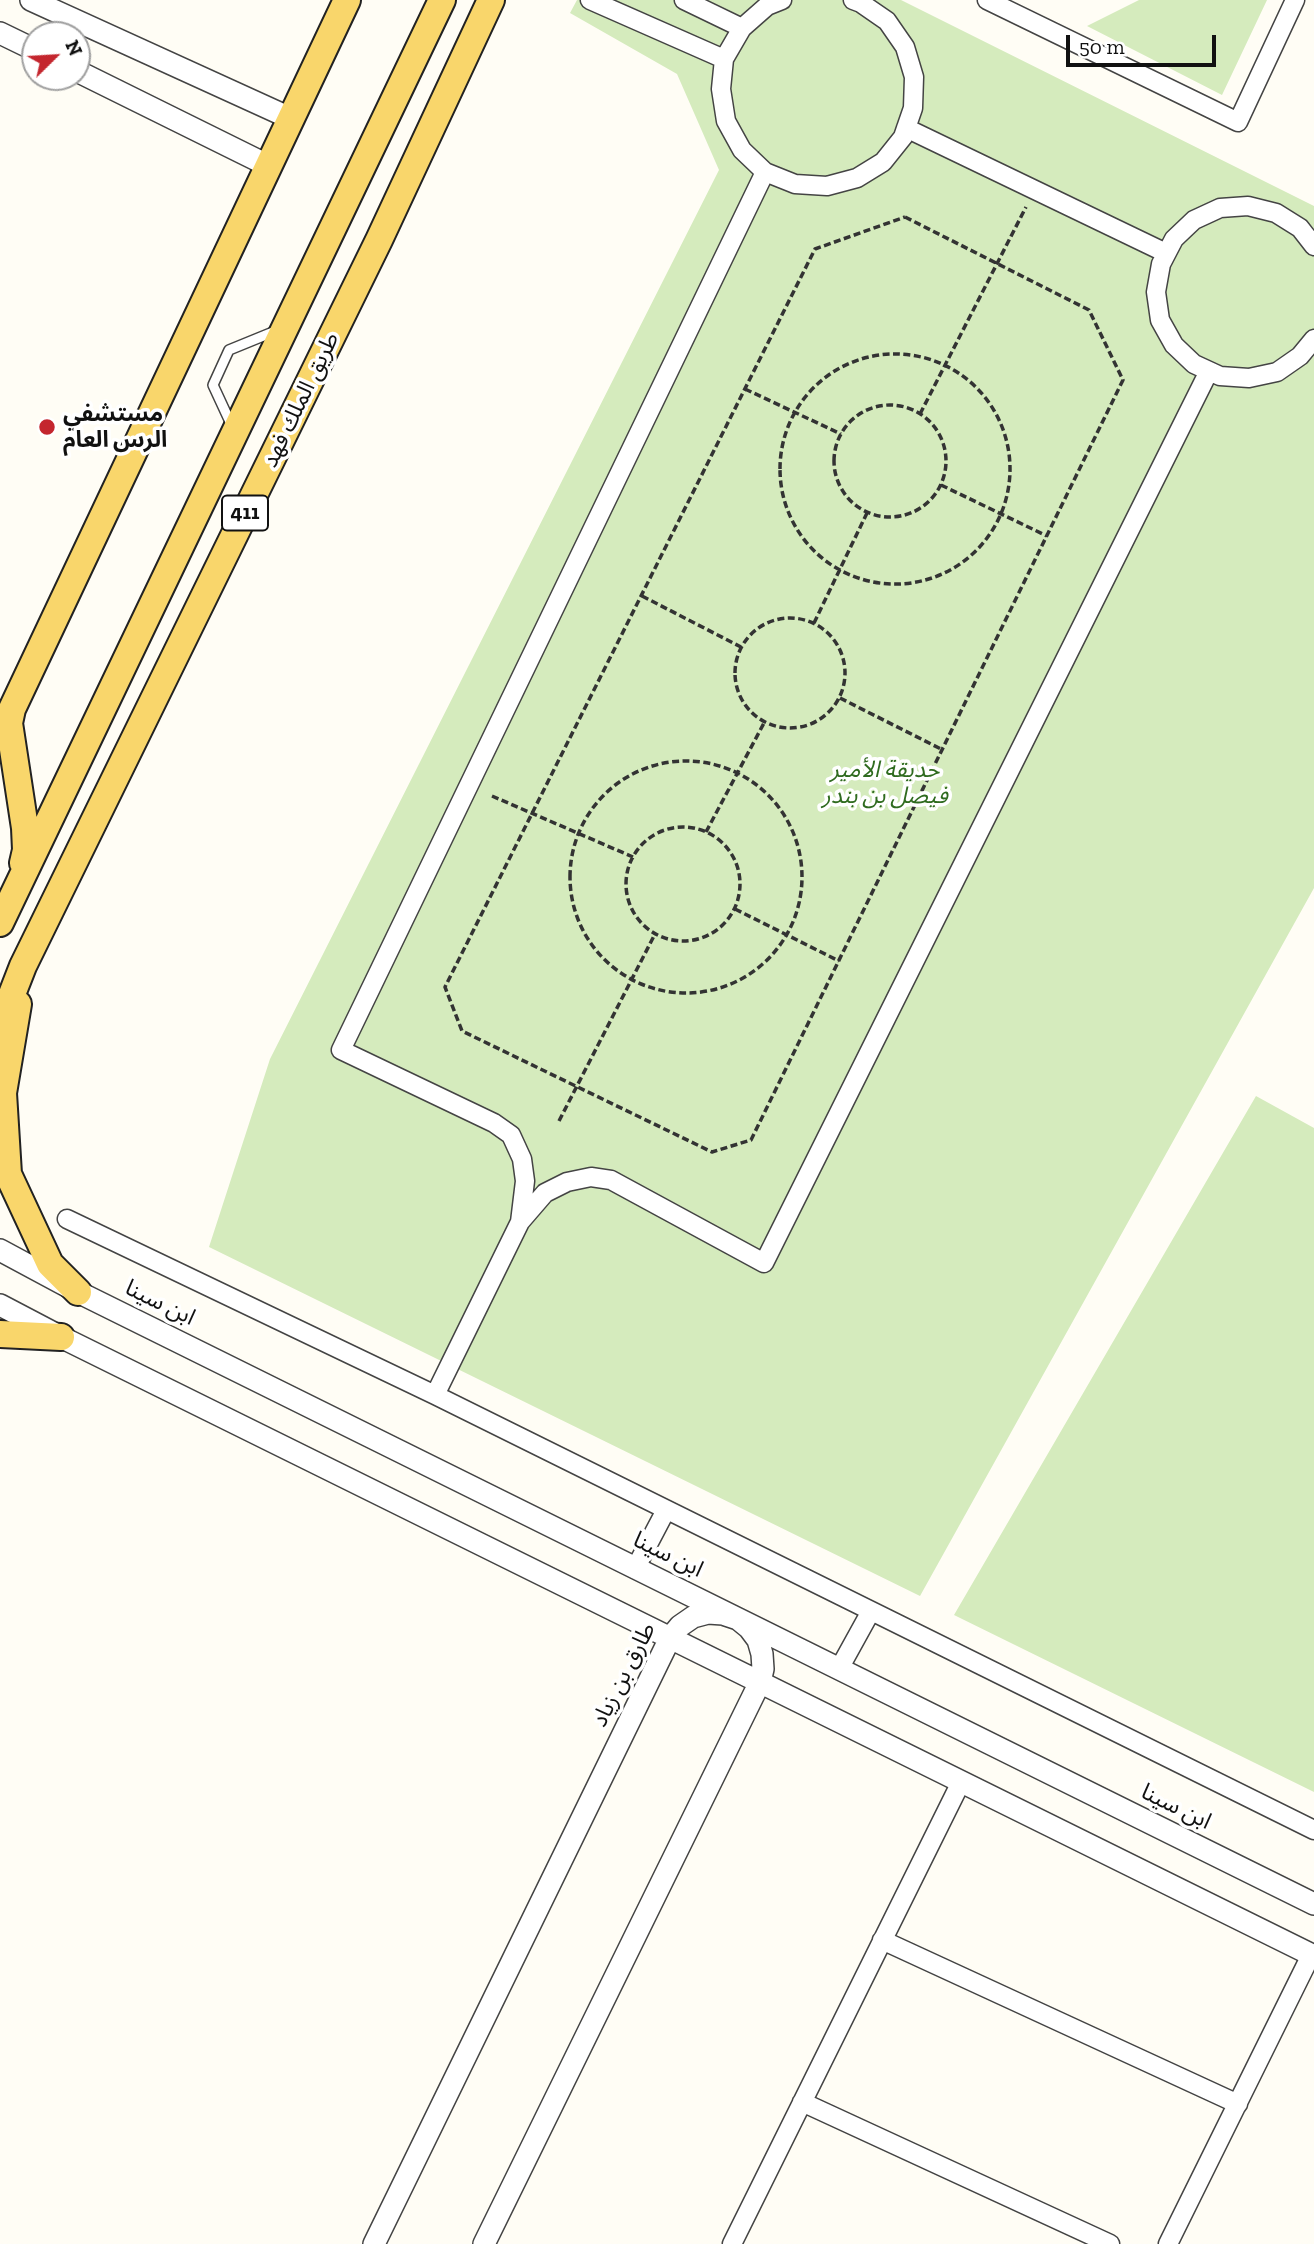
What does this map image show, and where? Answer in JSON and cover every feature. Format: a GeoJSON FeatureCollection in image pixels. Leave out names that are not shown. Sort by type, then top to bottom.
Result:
{"type":"FeatureCollection","features":[{"type":"Feature","properties":{"kind":"main road"},"geometry":{"type":"LineString","coordinates":[[17,888],[26,850],[26,828],[9,723],[12,709],[347,0]]}},
{"type":"Feature","properties":{"kind":"main road","name":"طريق الملك فهد"},"geometry":{"type":"LineString","coordinates":[[0,1025],[23,966],[379,240],[491,0]]}},
{"type":"Feature","properties":{"kind":"main road","name":"طريق الملك فهد"},"geometry":{"type":"LineString","coordinates":[[0,923],[286,327],[437,4]]}},
{"type":"Feature","properties":{"kind":"main road"},"geometry":{"type":"LineString","coordinates":[[23,966],[3,1093],[8,1174],[50,1264],[78,1292]]}},
{"type":"Feature","properties":{"kind":"main road"},"geometry":{"type":"LineString","coordinates":[[0,1335],[61,1338]]}},
{"type":"Feature","properties":{"kind":"street"},"geometry":{"type":"LineString","coordinates":[[590,0],[724,59]]}},
{"type":"Feature","properties":{"kind":"street"},"geometry":{"type":"LineString","coordinates":[[684,0],[742,28]]}},
{"type":"Feature","properties":{"kind":"street"},"geometry":{"type":"LineString","coordinates":[[782,0],[767,6],[742,28],[724,59],[721,89],[726,121],[742,150],[765,172],[795,184],[827,186],[857,178],[883,162],[902,137],[913,108],[914,77],[905,47],[887,21],[861,2],[853,0]]}},
{"type":"Feature","properties":{"kind":"street"},"geometry":{"type":"LineString","coordinates":[[987,0],[1238,121],[1295,0]]}},
{"type":"Feature","properties":{"kind":"street"},"geometry":{"type":"LineString","coordinates":[[35,1],[290,118]]}},
{"type":"Feature","properties":{"kind":"street"},"geometry":{"type":"LineString","coordinates":[[0,33],[21,43]]}},
{"type":"Feature","properties":{"kind":"street"},"geometry":{"type":"LineString","coordinates":[[91,78],[267,165]]}},
{"type":"Feature","properties":{"kind":"street"},"geometry":{"type":"LineString","coordinates":[[906,128],[1166,253]]}},
{"type":"Feature","properties":{"kind":"street"},"geometry":{"type":"LineString","coordinates":[[520,1222],[525,1181],[522,1159],[511,1135],[494,1123],[341,1050],[765,172]]}},
{"type":"Feature","properties":{"kind":"street"},"geometry":{"type":"LineString","coordinates":[[1314,246],[1300,228],[1276,213],[1248,206],[1220,208],[1194,220],[1174,239],[1161,264],[1156,292],[1160,320],[1174,345],[1194,364],[1220,376],[1249,379],[1277,372],[1300,356],[1314,339]]}},
{"type":"Feature","properties":{"kind":"street"},"geometry":{"type":"LineString","coordinates":[[435,1395],[520,1222],[545,1193],[567,1182],[590,1177],[611,1180],[764,1263],[1209,371]]}},
{"type":"Feature","properties":{"kind":"street"},"geometry":{"type":"LineString","coordinates":[[67,1219],[435,1395],[1314,1830]]}},
{"type":"Feature","properties":{"kind":"street","name":"ابن سينا"},"geometry":{"type":"LineString","coordinates":[[0,1250],[78,1292],[1314,1904]]}},
{"type":"Feature","properties":{"kind":"street"},"geometry":{"type":"LineString","coordinates":[[0,1305],[61,1338],[1313,1956],[1168,2244]]}},
{"type":"Feature","properties":{"kind":"street"},"geometry":{"type":"LineString","coordinates":[[635,1569],[666,1510]]}},
{"type":"Feature","properties":{"kind":"street"},"geometry":{"type":"LineString","coordinates":[[839,1669],[871,1611]]}},
{"type":"Feature","properties":{"kind":"street","name":"طارق بن زياد"},"geometry":{"type":"LineString","coordinates":[[374,2244],[670,1638],[692,1617],[708,1613],[738,1619]]}},
{"type":"Feature","properties":{"kind":"street"},"geometry":{"type":"LineString","coordinates":[[484,2244],[760,1682],[763,1669],[760,1647],[749,1628],[738,1619]]}},
{"type":"Feature","properties":{"kind":"street"},"geometry":{"type":"LineString","coordinates":[[732,2244],[961,1782]]}},
{"type":"Feature","properties":{"kind":"street"},"geometry":{"type":"LineString","coordinates":[[883,1940],[1238,2104]]}},
{"type":"Feature","properties":{"kind":"street"},"geometry":{"type":"LineString","coordinates":[[802,2102],[1110,2244]]}},
{"type":"Feature","properties":{"kind":"lane"},"geometry":{"type":"LineString","coordinates":[[235,432],[213,384],[229,350],[286,327]]}},
{"type":"Feature","properties":{"kind":"path"},"geometry":{"type":"LineString","coordinates":[[920,414],[1036,190]]}},
{"type":"Feature","properties":{"kind":"path"},"geometry":{"type":"LineString","coordinates":[[905,217],[997,263],[1089,310],[1124,380],[751,1140],[712,1152],[462,1031],[445,987],[815,249],[905,217]]}},
{"type":"Feature","properties":{"kind":"path"},"geometry":{"type":"LineString","coordinates":[[908,353],[946,364],[976,386],[998,416],[1010,453],[1009,490],[996,526],[973,555],[942,576],[906,585],[867,582],[832,567],[803,540],[784,506],[779,467],[785,429],[795,412],[804,395],[834,369],[870,355],[908,353]]}},
{"type":"Feature","properties":{"kind":"path"},"geometry":{"type":"LineString","coordinates":[[745,389],[841,434]]}},
{"type":"Feature","properties":{"kind":"path"},"geometry":{"type":"LineString","coordinates":[[886,405],[904,407],[920,414],[934,426],[943,443],[946,461],[941,485],[935,496],[921,509],[904,516],[885,517],[867,513],[852,502],[841,488],[835,470],[835,452],[841,434],[852,420],[868,410],[886,405]]}},
{"type":"Feature","properties":{"kind":"path"},"geometry":{"type":"LineString","coordinates":[[941,485],[1047,536]]}},
{"type":"Feature","properties":{"kind":"path"},"geometry":{"type":"LineString","coordinates":[[814,623],[867,513]]}},
{"type":"Feature","properties":{"kind":"path"},"geometry":{"type":"LineString","coordinates":[[642,596],[741,647]]}},
{"type":"Feature","properties":{"kind":"path"},"geometry":{"type":"LineString","coordinates":[[796,617],[814,623],[829,633],[842,655],[845,681],[840,698],[830,713],[816,723],[799,728],[781,728],[764,723],[749,711],[739,695],[734,676],[741,647],[759,626],[776,619],[796,617]]}},
{"type":"Feature","properties":{"kind":"path"},"geometry":{"type":"LineString","coordinates":[[840,698],[942,750]]}},
{"type":"Feature","properties":{"kind":"path"},"geometry":{"type":"LineString","coordinates":[[706,832],[764,723]]}},
{"type":"Feature","properties":{"kind":"path"},"geometry":{"type":"LineString","coordinates":[[701,761],[739,773],[769,795],[790,825],[801,860],[801,897],[787,935],[768,961],[738,982],[703,993],[666,993],[632,981],[599,956],[578,921],[569,882],[574,841],[593,806],[623,778],[660,763],[701,761]]}},
{"type":"Feature","properties":{"kind":"path"},"geometry":{"type":"LineString","coordinates":[[492,796],[633,857]]}},
{"type":"Feature","properties":{"kind":"path"},"geometry":{"type":"LineString","coordinates":[[690,827],[706,832],[721,842],[733,856],[739,873],[740,891],[735,909],[724,924],[709,935],[691,941],[672,940],[655,934],[641,923],[631,908],[626,891],[627,874],[633,857],[643,843],[657,833],[690,827]]}},
{"type":"Feature","properties":{"kind":"path"},"geometry":{"type":"LineString","coordinates":[[735,909],[839,961]]}},
{"type":"Feature","properties":{"kind":"path"},"geometry":{"type":"LineString","coordinates":[[559,1121],[655,934]]}},
{"type":"Feature","properties":{"kind":"green space","name":"حديقة الأمير فيصل بن بندر"},"geometry":{"type":"Polygon","coordinates":[[[577,0],[901,0],[1314,206],[1314,888],[920,1596],[209,1247],[270,1059],[719,170],[677,74],[570,13],[577,0]]]}},
{"type":"Feature","properties":{"kind":"green space"},"geometry":{"type":"Polygon","coordinates":[[[1139,0],[1267,0],[1222,95],[1087,26],[1139,0]]]}},
{"type":"Feature","properties":{"kind":"green space"},"geometry":{"type":"Polygon","coordinates":[[[1256,1096],[1314,1128],[1314,1792],[954,1615],[1256,1096]]]}},
{"type":"Feature","properties":{"kind":"place","name":"مستشفي الرس العام"},"geometry":{"type":"Point","coordinates":[47,427]}}]}
